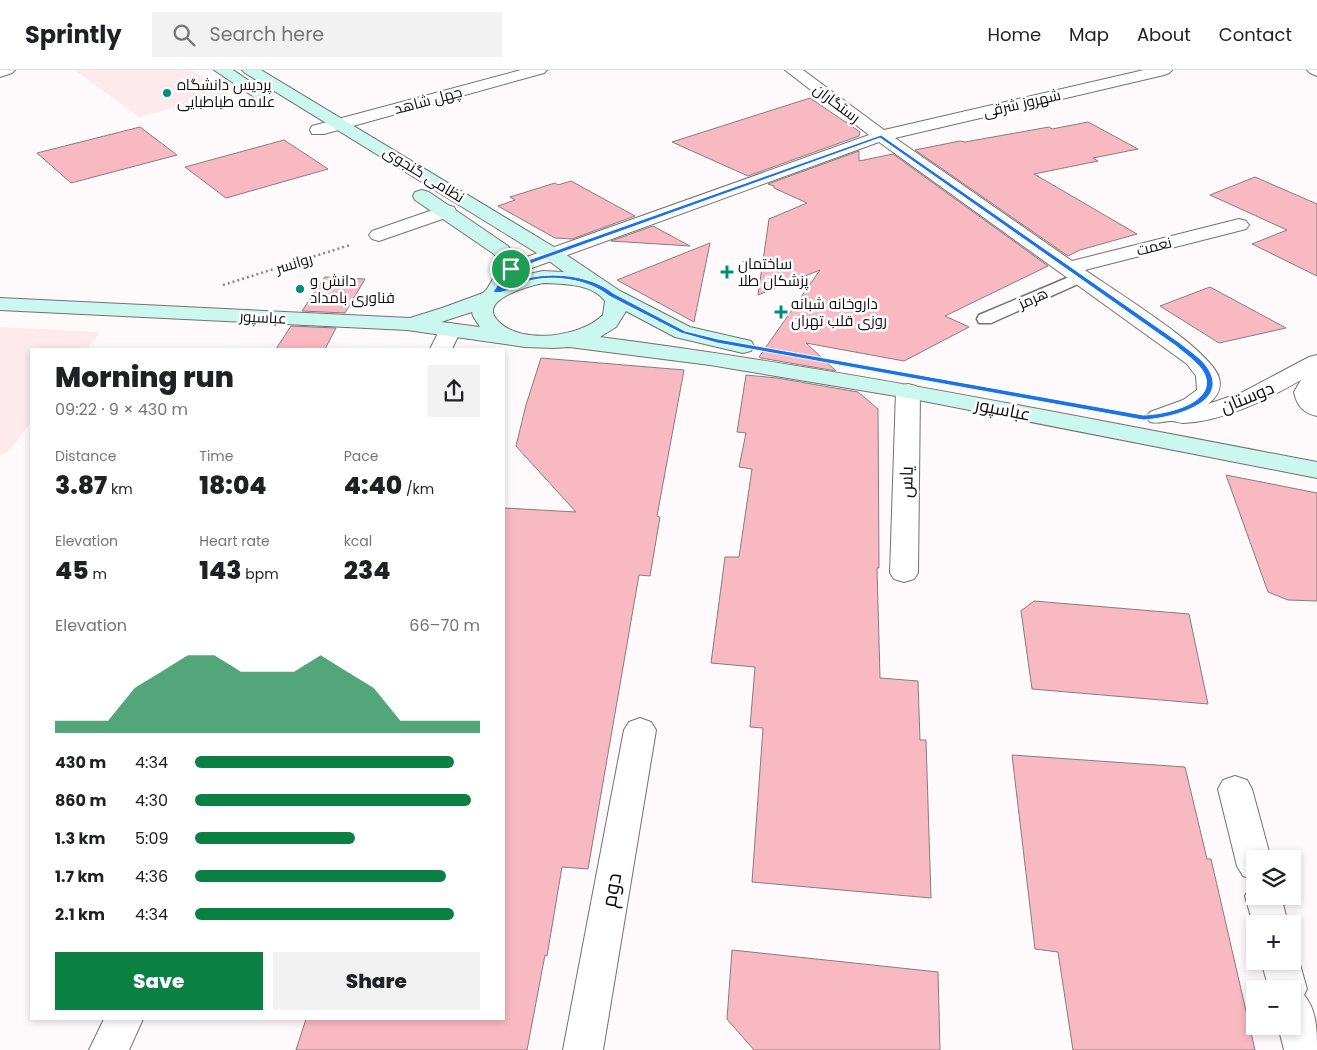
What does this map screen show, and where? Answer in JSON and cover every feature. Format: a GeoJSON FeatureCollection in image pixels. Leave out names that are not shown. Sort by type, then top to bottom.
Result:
{"type":"FeatureCollection","features":[{"type":"Feature","properties":{"kind":"main road","name":"نظامی گنجوی"},"geometry":{"type":"LineString","coordinates":[[222,70],[358,156]]}},
{"type":"Feature","properties":{"kind":"main road","name":"نظامی گنجوی"},"geometry":{"type":"LineString","coordinates":[[250,70],[342,124],[552,254],[602,289]]}},
{"type":"Feature","properties":{"kind":"main road","name":"نظامی گنجوی"},"geometry":{"type":"LineString","coordinates":[[407,186],[447,211],[501,250],[512,264],[511,269]]}},
{"type":"Feature","properties":{"kind":"main road"},"geometry":{"type":"LineString","coordinates":[[406,324],[450,313],[493,294],[525,280],[543,277],[578,279],[602,289],[616,303],[616,312],[610,321],[593,332],[569,340],[547,342],[506,336],[492,327],[484,318],[483,307],[493,294],[511,269]]}},
{"type":"Feature","properties":{"kind":"main road","name":"عباسپور"},"geometry":{"type":"LineString","coordinates":[[602,289],[683,332],[717,341],[1150,417],[1317,451]]}},
{"type":"Feature","properties":{"kind":"main road","name":"عباسپور"},"geometry":{"type":"LineString","coordinates":[[0,304],[406,324],[446,340],[526,340]]}},
{"type":"Feature","properties":{"kind":"main road","name":"عباسپور"},"geometry":{"type":"LineString","coordinates":[[569,340],[710,358],[908,391],[1317,470]]}},
{"type":"Feature","properties":{"kind":"street"},"geometry":{"type":"LineString","coordinates":[[0,72],[7,70]]}},
{"type":"Feature","properties":{"kind":"street","name":"چهل شاهد"},"geometry":{"type":"LineString","coordinates":[[318,130],[539,70]]}},
{"type":"Feature","properties":{"kind":"street","name":"رستگاران"},"geometry":{"type":"LineString","coordinates":[[793,70],[881,136],[1198,360],[1208,374],[1210,385],[1208,391],[1199,401],[1183,410],[1150,417]]}},
{"type":"Feature","properties":{"kind":"street","name":"شهروز شرقی"},"geometry":{"type":"LineString","coordinates":[[511,269],[881,136],[1164,70]]}},
{"type":"Feature","properties":{"kind":"street"},"geometry":{"type":"LineString","coordinates":[[379,235],[447,211]]}},
{"type":"Feature","properties":{"kind":"street","name":"نعمت"},"geometry":{"type":"LineString","coordinates":[[1074,272],[1239,225]]}},
{"type":"Feature","properties":{"kind":"street","name":"دوستان"},"geometry":{"type":"LineString","coordinates":[[1150,417],[1188,416],[1229,406],[1270,390],[1317,362]]}},
{"type":"Feature","properties":{"kind":"street"},"geometry":{"type":"LineString","coordinates":[[1317,373],[1306,392],[1308,402],[1317,409]]}},
{"type":"Feature","properties":{"kind":"street","name":"یاس"},"geometry":{"type":"LineString","coordinates":[[904,573],[908,391]]}},
{"type":"Feature","properties":{"kind":"street","name":"دوم"},"geometry":{"type":"LineString","coordinates":[[582,1050],[640,730]]}},
{"type":"Feature","properties":{"kind":"street"},"geometry":{"type":"LineString","coordinates":[[1235,789],[1251,850]]}},
{"type":"Feature","properties":{"kind":"street"},"geometry":{"type":"LineString","coordinates":[[109,1050],[124,1020]]}},
{"type":"Feature","properties":{"kind":"street"},"geometry":{"type":"LineString","coordinates":[[1300,1035],[1304,1050]]}},
{"type":"Feature","properties":{"kind":"lane","name":"هرمز"},"geometry":{"type":"LineString","coordinates":[[985,319],[1074,272]]}},
{"type":"Feature","properties":{"kind":"path","name":"روانسر"},"geometry":{"type":"LineString","coordinates":[[214,288],[379,235]]}},
{"type":"Feature","properties":{"kind":"shaded area","name":"پردیس دانشگاه علامه طباطبایی"},"geometry":{"type":"Polygon","coordinates":[[[75,70],[191,70],[229,94],[139,117],[75,70]]]}},
{"type":"Feature","properties":{"kind":"shaded area"},"geometry":{"type":"Polygon","coordinates":[[[0,327],[100,332],[88,348],[30,348],[30,423],[9,451],[0,455],[0,327]]]}},
{"type":"Feature","properties":{"kind":"building"},"geometry":{"type":"Polygon","coordinates":[[[810,98],[860,132],[859,136],[748,176],[672,142],[810,98]]]}},
{"type":"Feature","properties":{"kind":"building"},"geometry":{"type":"Polygon","coordinates":[[[1088,122],[1138,149],[1093,158],[1098,161],[1034,174],[1137,234],[1080,250],[1068,256],[915,150],[960,141],[965,142],[1088,122]]]}},
{"type":"Feature","properties":{"kind":"building"},"geometry":{"type":"Polygon","coordinates":[[[140,127],[177,155],[71,183],[37,153],[140,127]]]}},
{"type":"Feature","properties":{"kind":"building"},"geometry":{"type":"Polygon","coordinates":[[[284,140],[328,169],[226,198],[185,167],[284,140]]]}},
{"type":"Feature","properties":{"kind":"building"},"geometry":{"type":"Polygon","coordinates":[[[859,151],[859,161],[893,154],[1048,266],[945,316],[969,327],[904,361],[806,343],[836,371],[761,358],[759,357],[820,270],[758,295],[769,219],[807,203],[768,184],[859,151]]]}},
{"type":"Feature","properties":{"kind":"building"},"geometry":{"type":"Polygon","coordinates":[[[1255,177],[1317,204],[1317,276],[1252,244],[1287,230],[1210,195],[1255,177]]]}},
{"type":"Feature","properties":{"kind":"building"},"geometry":{"type":"Polygon","coordinates":[[[571,181],[635,216],[572,239],[555,238],[498,206],[515,200],[510,197],[555,183],[558,185],[571,181]]]}},
{"type":"Feature","properties":{"kind":"building"},"geometry":{"type":"Polygon","coordinates":[[[653,226],[690,246],[611,241],[653,226]]]}},
{"type":"Feature","properties":{"kind":"building"},"geometry":{"type":"Polygon","coordinates":[[[710,243],[694,322],[617,280],[710,243]]]}},
{"type":"Feature","properties":{"kind":"building"},"geometry":{"type":"Polygon","coordinates":[[[325,277],[365,279],[345,313],[302,311],[325,277]]]}},
{"type":"Feature","properties":{"kind":"building"},"geometry":{"type":"Polygon","coordinates":[[[1210,287],[1286,328],[1219,343],[1160,306],[1210,287]]]}},
{"type":"Feature","properties":{"kind":"building"},"geometry":{"type":"Polygon","coordinates":[[[291,326],[336,328],[326,348],[277,348],[291,326]]]}},
{"type":"Feature","properties":{"kind":"building"},"geometry":{"type":"Polygon","coordinates":[[[541,358],[684,370],[657,516],[660,517],[650,576],[639,575],[588,869],[562,867],[547,956],[545,955],[527,1050],[296,1050],[306,1020],[505,1020],[505,508],[576,512],[516,446],[526,405],[541,358]]]}},
{"type":"Feature","properties":{"kind":"building"},"geometry":{"type":"Polygon","coordinates":[[[746,375],[777,378],[858,392],[878,409],[879,568],[877,568],[880,678],[918,681],[920,740],[926,740],[931,898],[752,882],[763,728],[750,727],[755,667],[711,663],[725,557],[739,557],[752,469],[739,467],[746,433],[737,432],[746,375]]]}},
{"type":"Feature","properties":{"kind":"building"},"geometry":{"type":"Polygon","coordinates":[[[1226,475],[1317,493],[1317,601],[1288,600],[1268,592],[1226,475]]]}},
{"type":"Feature","properties":{"kind":"building"},"geometry":{"type":"Polygon","coordinates":[[[1034,601],[1189,614],[1208,704],[1032,689],[1021,611],[1034,601]]]}},
{"type":"Feature","properties":{"kind":"building"},"geometry":{"type":"Polygon","coordinates":[[[1012,755],[1185,767],[1207,859],[1211,859],[1246,1011],[1246,1035],[1252,1035],[1255,1050],[1073,1050],[1058,952],[1035,949],[1012,755]]]}},
{"type":"Feature","properties":{"kind":"building"},"geometry":{"type":"Polygon","coordinates":[[[732,950],[938,972],[940,1050],[754,1050],[727,1019],[732,950]]]}},
{"type":"Feature","properties":{"kind":"place","name":"پردیس دانشگاه علامه طباطبایی"},"geometry":{"type":"Point","coordinates":[167,93]}},
{"type":"Feature","properties":{"kind":"place","name":"ساختمان پزشکان طلا"},"geometry":{"type":"Point","coordinates":[727,272]}},
{"type":"Feature","properties":{"kind":"place","name":"دانش و فناوری بامداد"},"geometry":{"type":"Point","coordinates":[300,289]}},
{"type":"Feature","properties":{"kind":"place","name":"داروخانه شبانه روزی قلب تهران"},"geometry":{"type":"Point","coordinates":[781,312]}},
{"type":"Feature","properties":{"kind":"route"},"geometry":{"type":"LineString","coordinates":[[881,136],[1198,360],[1208,374],[1210,385],[1204,397],[1183,410],[1158,417],[1143,418],[717,341],[683,332],[611,295],[604,289],[578,279],[543,277],[509,285],[496,292],[511,269],[881,136]]}}]}
